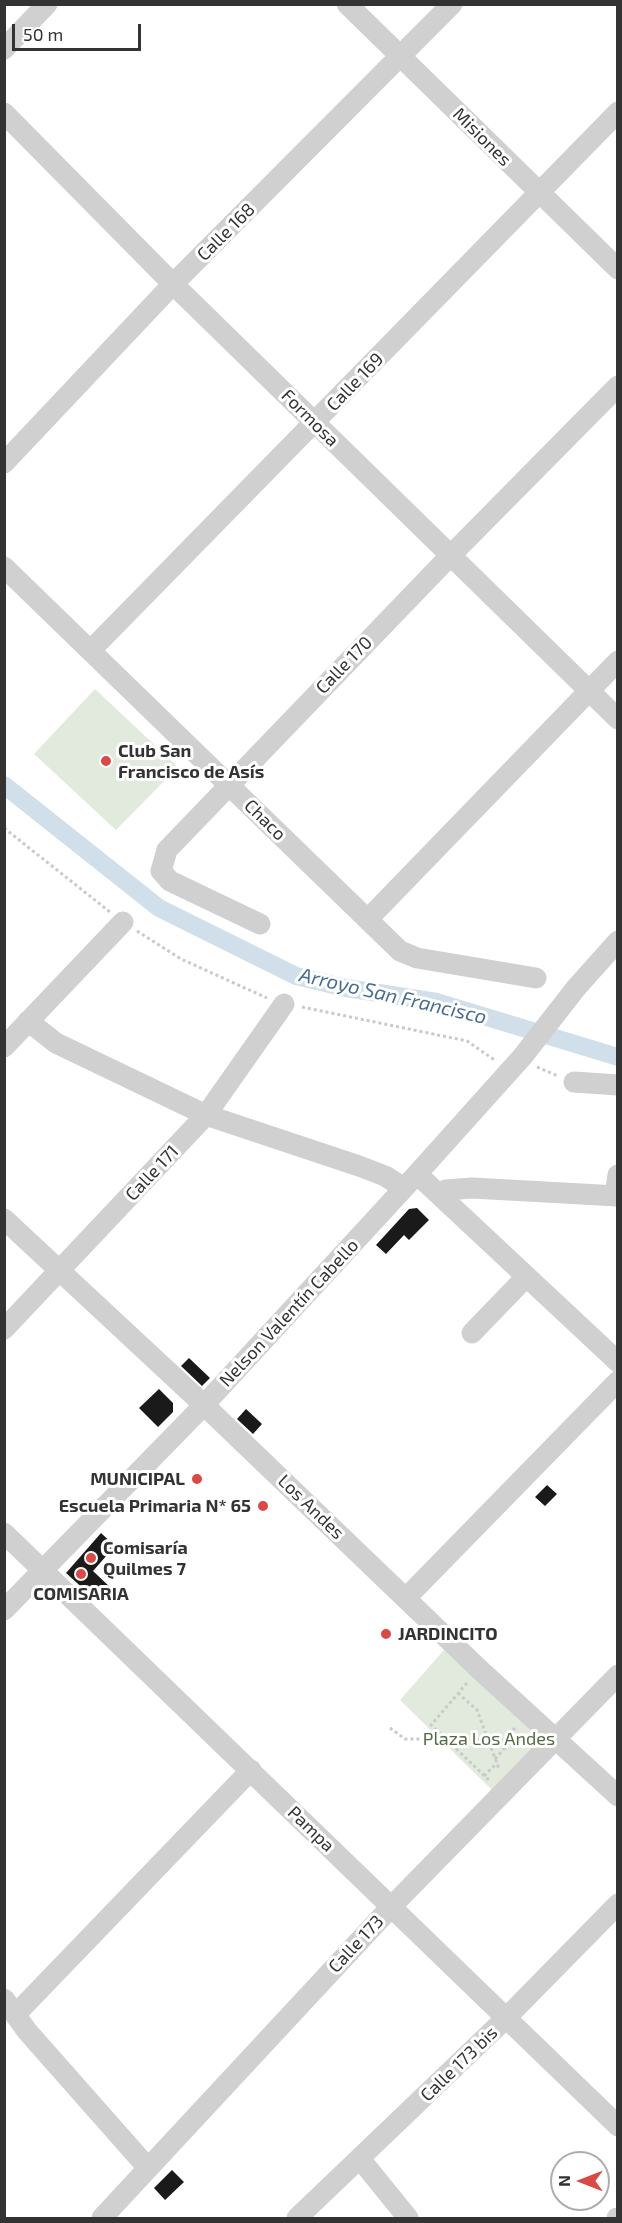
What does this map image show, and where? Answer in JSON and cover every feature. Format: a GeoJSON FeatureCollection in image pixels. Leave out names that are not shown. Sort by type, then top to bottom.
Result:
{"type":"FeatureCollection","features":[{"type":"Feature","properties":{"kind":"street"},"geometry":{"type":"LineString","coordinates":[[4,49],[47,4]]}},
{"type":"Feature","properties":{"kind":"street","name":"Misiones"},"geometry":{"type":"LineString","coordinates":[[348,4],[618,269]]}},
{"type":"Feature","properties":{"kind":"street","name":"Calle 168"},"geometry":{"type":"LineString","coordinates":[[4,463],[173,284],[453,4]]}},
{"type":"Feature","properties":{"kind":"street","name":"Calle 169"},"geometry":{"type":"LineString","coordinates":[[92,650],[537,192],[618,112]]}},
{"type":"Feature","properties":{"kind":"street","name":"Formosa"},"geometry":{"type":"LineString","coordinates":[[4,113],[173,284],[618,719]]}},
{"type":"Feature","properties":{"kind":"street","name":"Calle 170"},"geometry":{"type":"LineString","coordinates":[[260,924],[170,880],[161,871],[167,850],[449,556],[618,386]]}},
{"type":"Feature","properties":{"kind":"street","name":"Chaco"},"geometry":{"type":"LineString","coordinates":[[4,567],[392,944],[408,956],[536,978]]}},
{"type":"Feature","properties":{"kind":"street"},"geometry":{"type":"LineString","coordinates":[[368,919],[618,661]]}},
{"type":"Feature","properties":{"kind":"street"},"geometry":{"type":"LineString","coordinates":[[4,1047],[123,922]]}},
{"type":"Feature","properties":{"kind":"street","name":"Nelson Valentín Cabello"},"geometry":{"type":"LineString","coordinates":[[4,1610],[204,1405],[411,1181],[522,1065],[562,1006],[618,941]]}},
{"type":"Feature","properties":{"kind":"street","name":"Calle 171"},"geometry":{"type":"LineString","coordinates":[[4,1329],[207,1115],[284,1004]]}},
{"type":"Feature","properties":{"kind":"street"},"geometry":{"type":"LineString","coordinates":[[28,1021],[56,1042],[207,1115],[385,1176],[411,1181],[439,1195],[618,1362]]}},
{"type":"Feature","properties":{"kind":"street"},"geometry":{"type":"LineString","coordinates":[[574,1082],[618,1085]]}},
{"type":"Feature","properties":{"kind":"street"},"geometry":{"type":"LineString","coordinates":[[439,1195],[446,1190],[472,1188],[616,1196],[618,1175]]}},
{"type":"Feature","properties":{"kind":"street","name":"Los Andes"},"geometry":{"type":"LineString","coordinates":[[4,1219],[61,1270],[406,1598],[473,1676],[543,1745],[618,1796]]}},
{"type":"Feature","properties":{"kind":"street"},"geometry":{"type":"LineString","coordinates":[[472,1333],[526,1277]]}},
{"type":"Feature","properties":{"kind":"street"},"geometry":{"type":"LineString","coordinates":[[406,1598],[618,1381]]}},
{"type":"Feature","properties":{"kind":"street","name":"Pampa"},"geometry":{"type":"LineString","coordinates":[[4,1533],[618,2126]]}},
{"type":"Feature","properties":{"kind":"street","name":"Calle 173"},"geometry":{"type":"LineString","coordinates":[[102,2218],[543,1745],[618,1675]]}},
{"type":"Feature","properties":{"kind":"street"},"geometry":{"type":"LineString","coordinates":[[148,2168],[10,2007],[251,1770]]}},
{"type":"Feature","properties":{"kind":"street","name":"Calle 173 bis"},"geometry":{"type":"LineString","coordinates":[[297,2218],[361,2160],[618,1904]]}},
{"type":"Feature","properties":{"kind":"street"},"geometry":{"type":"LineString","coordinates":[[361,2160],[408,2218]]}},
{"type":"Feature","properties":{"kind":"path"},"geometry":{"type":"LineString","coordinates":[[4,828],[123,922],[181,959],[284,1004],[466,1041],[522,1065],[574,1082]]}},
{"type":"Feature","properties":{"kind":"path"},"geometry":{"type":"LineString","coordinates":[[473,1676],[475,1691]]}},
{"type":"Feature","properties":{"kind":"path"},"geometry":{"type":"LineString","coordinates":[[473,1676],[431,1725],[492,1783],[496,1778]]}},
{"type":"Feature","properties":{"kind":"path"},"geometry":{"type":"LineString","coordinates":[[458,1693],[477,1710],[501,1773],[507,1766]]}},
{"type":"Feature","properties":{"kind":"path"},"geometry":{"type":"LineString","coordinates":[[508,1724],[525,1740],[543,1745]]}},
{"type":"Feature","properties":{"kind":"path"},"geometry":{"type":"LineString","coordinates":[[390,1728],[405,1739],[525,1740],[543,1745]]}},
{"type":"Feature","properties":{"kind":"path"},"geometry":{"type":"LineString","coordinates":[[484,1776],[513,1740]]}},
{"type":"Feature","properties":{"kind":"green space","name":"Club San Francisco de Asís"},"geometry":{"type":"Polygon","coordinates":[[[95,689],[178,767],[116,830],[34,754],[95,689]]]}},
{"type":"Feature","properties":{"kind":"green space","name":"Plaza Los Andes"},"geometry":{"type":"Polygon","coordinates":[[[444,1650],[541,1740],[492,1790],[400,1700],[444,1650]]]}},
{"type":"Feature","properties":{"kind":"building"},"geometry":{"type":"Polygon","coordinates":[[[417,1208],[429,1220],[409,1240],[404,1235],[386,1254],[376,1245],[409,1209],[417,1208]]]}},
{"type":"Feature","properties":{"kind":"building"},"geometry":{"type":"Polygon","coordinates":[[[189,1358],[210,1378],[202,1386],[181,1366],[189,1358]]]}},
{"type":"Feature","properties":{"kind":"building"},"geometry":{"type":"Polygon","coordinates":[[[159,1389],[173,1403],[173,1412],[158,1427],[139,1408],[159,1389]]]}},
{"type":"Feature","properties":{"kind":"building"},"geometry":{"type":"Polygon","coordinates":[[[246,1409],[262,1424],[253,1434],[237,1419],[246,1409]]]}},
{"type":"Feature","properties":{"kind":"building"},"geometry":{"type":"Polygon","coordinates":[[[547,1485],[557,1494],[545,1506],[535,1497],[547,1485]]]}},
{"type":"Feature","properties":{"kind":"building","name":"Comisaría Quilmes 7"},"geometry":{"type":"Polygon","coordinates":[[[101,1533],[115,1546],[93,1571],[111,1588],[98,1602],[66,1573],[101,1533]]]}},
{"type":"Feature","properties":{"kind":"building"},"geometry":{"type":"Polygon","coordinates":[[[172,2170],[184,2182],[165,2200],[154,2188],[172,2170]]]}},
{"type":"Feature","properties":{"kind":"waterway","name":"Arroyo San Francisco"},"geometry":{"type":"LineString","coordinates":[[4,785],[159,908],[296,976],[346,988],[437,1002],[618,1057]]}},
{"type":"Feature","properties":{"kind":"place","name":"Club San Francisco de Asís"},"geometry":{"type":"Point","coordinates":[106,761]}},
{"type":"Feature","properties":{"kind":"place","name":"MUNICIPAL"},"geometry":{"type":"Point","coordinates":[197,1479]}},
{"type":"Feature","properties":{"kind":"place","name":"Escuela Primaria N* 65"},"geometry":{"type":"Point","coordinates":[263,1506]}},
{"type":"Feature","properties":{"kind":"place","name":"Comisaría Quilmes 7"},"geometry":{"type":"Point","coordinates":[91,1558]}},
{"type":"Feature","properties":{"kind":"place","name":"COMISARIA"},"geometry":{"type":"Point","coordinates":[81,1574]}},
{"type":"Feature","properties":{"kind":"place","name":"JARDINCITO"},"geometry":{"type":"Point","coordinates":[386,1634]}}]}
